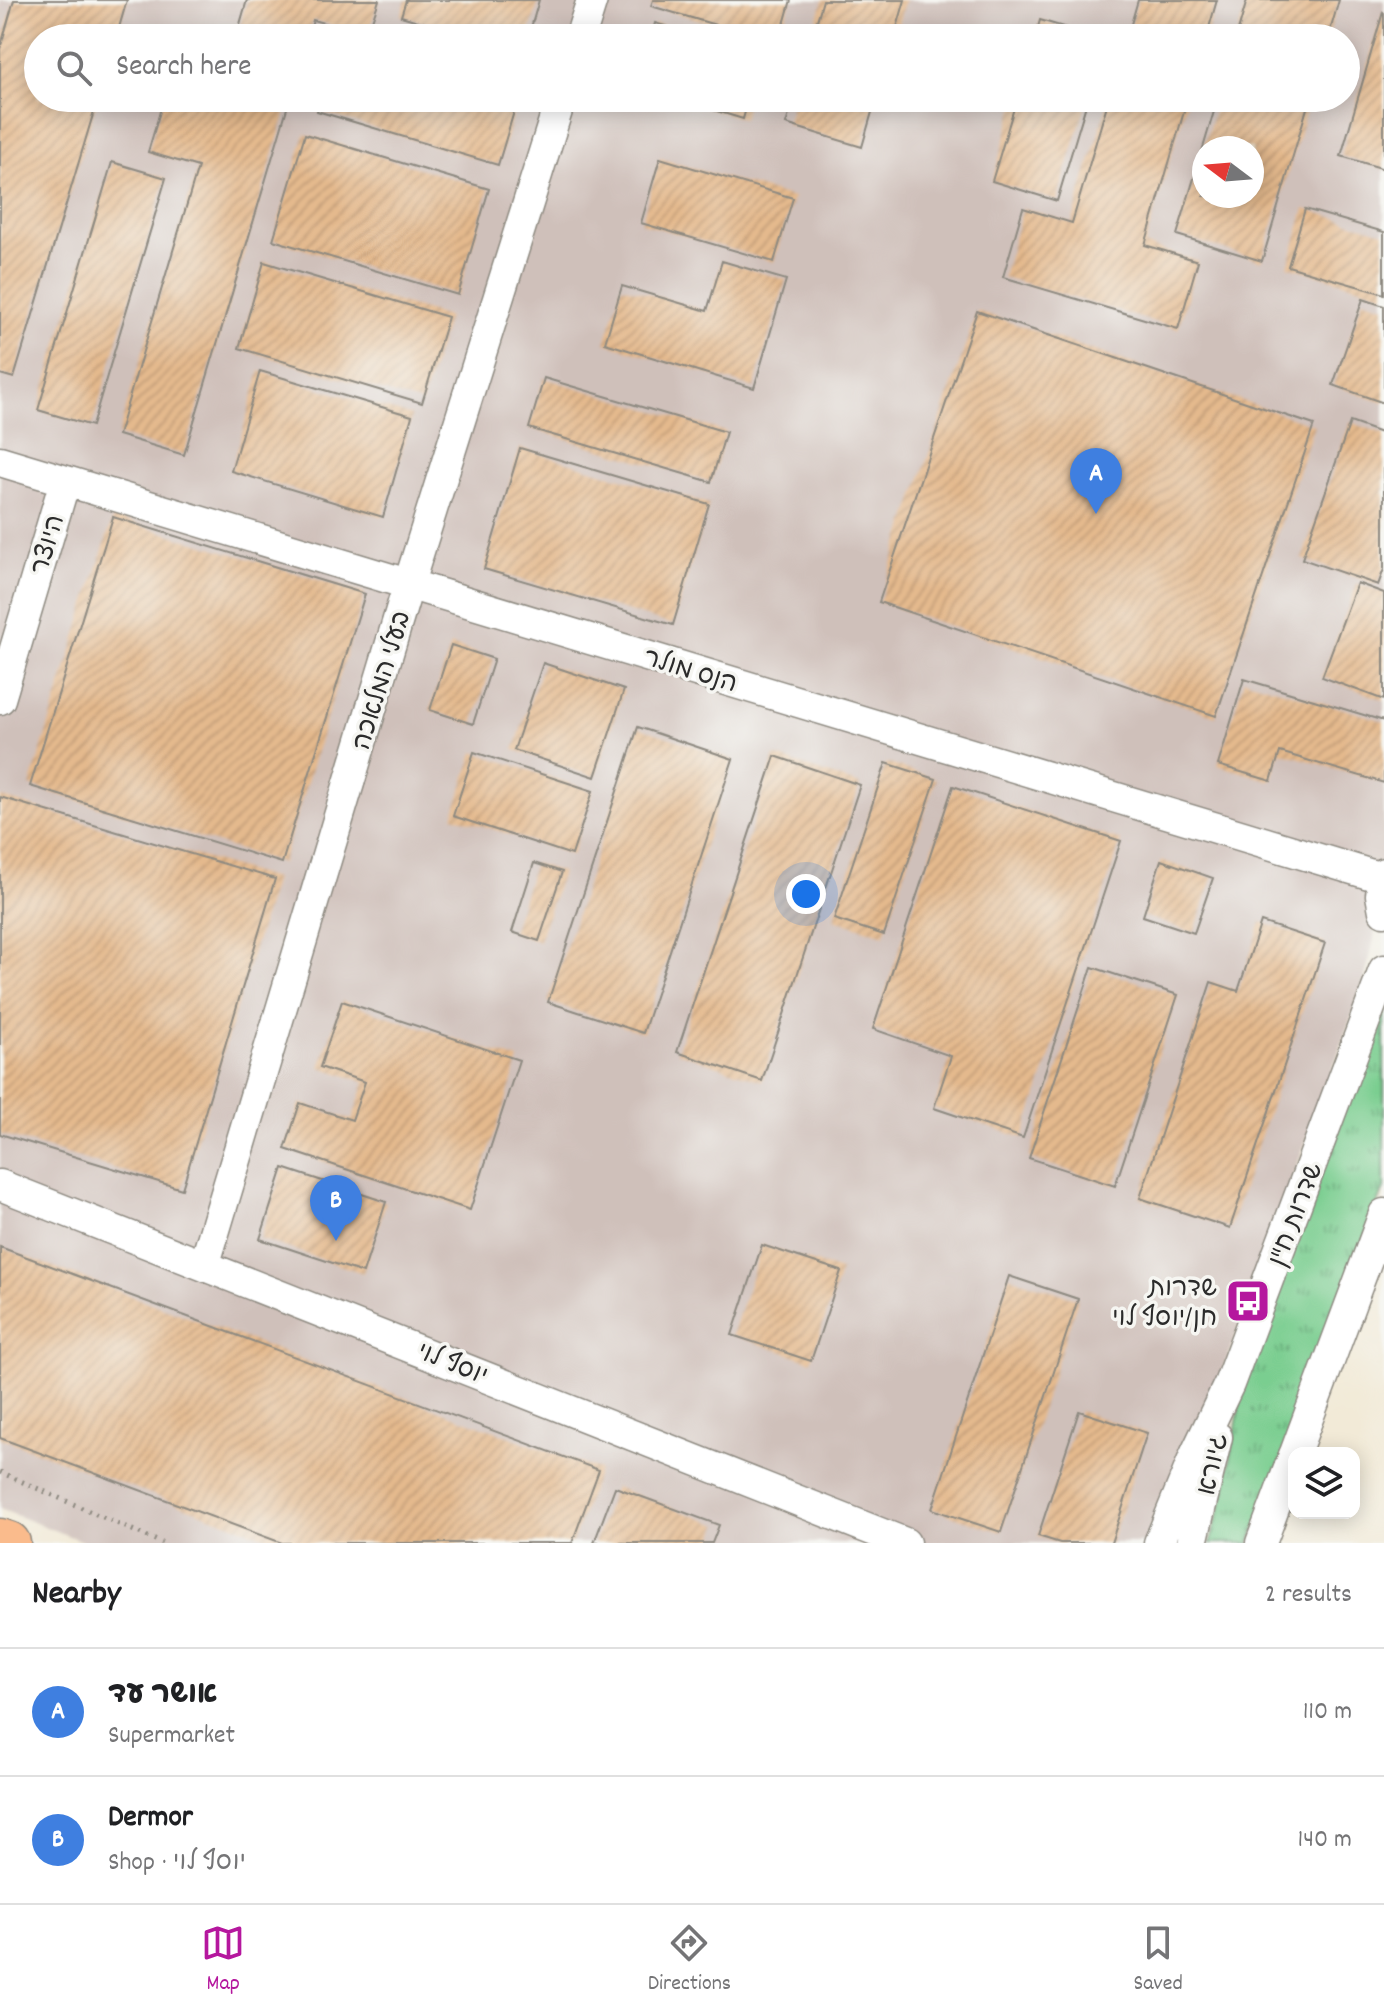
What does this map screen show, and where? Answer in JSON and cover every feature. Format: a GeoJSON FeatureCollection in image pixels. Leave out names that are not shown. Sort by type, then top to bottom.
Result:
{"type":"FeatureCollection","features":[{"type":"Feature","properties":{"kind":"highway"},"geometry":{"type":"LineString","coordinates":[[0,1540],[9,1543]]}},
{"type":"Feature","properties":{"kind":"street"},"geometry":{"type":"LineString","coordinates":[[584,24],[592,0]]}},
{"type":"Feature","properties":{"kind":"street","name":"בעלי המלאכה"},"geometry":{"type":"LineString","coordinates":[[205,1263],[409,583],[557,112]]}},
{"type":"Feature","properties":{"kind":"street","name":"הנס מולר"},"geometry":{"type":"LineString","coordinates":[[0,461],[1383,875]]}},
{"type":"Feature","properties":{"kind":"street","name":"היוצר"},"geometry":{"type":"LineString","coordinates":[[0,699],[65,481]]}},
{"type":"Feature","properties":{"kind":"street"},"geometry":{"type":"LineString","coordinates":[[1383,875],[1384,911]]}},
{"type":"Feature","properties":{"kind":"street","name":"שדרות ח\"ן"},"geometry":{"type":"LineString","coordinates":[[1159,1540],[1229,1384],[1384,970]]}},
{"type":"Feature","properties":{"kind":"street","name":"יוסף לוי"},"geometry":{"type":"LineString","coordinates":[[0,1185],[205,1263],[905,1543]]}},
{"type":"Feature","properties":{"kind":"street"},"geometry":{"type":"LineString","coordinates":[[1297,1447],[1376,1260],[1384,1214]]}},
{"type":"Feature","properties":{"kind":"street","name":"גיורא"},"geometry":{"type":"LineString","coordinates":[[1192,1543],[1229,1384]]}},
{"type":"Feature","properties":{"kind":"street"},"geometry":{"type":"LineString","coordinates":[[1261,1543],[1288,1470]]}},
{"type":"Feature","properties":{"kind":"path"},"geometry":{"type":"LineString","coordinates":[[0,1472],[162,1543]]}},
{"type":"Feature","properties":{"kind":"shaded area"},"geometry":{"type":"Polygon","coordinates":[[[0,0],[1384,0],[1384,854],[1380,861],[1374,940],[1363,985],[1220,1378],[1157,1506],[1145,1543],[87,1543],[0,1509],[0,0]]]}},
{"type":"Feature","properties":{"kind":"green space"},"geometry":{"type":"Polygon","coordinates":[[[1384,999],[1384,1188],[1250,1543],[1210,1543],[1225,1492],[1246,1368],[1384,999]]]}},
{"type":"Feature","properties":{"kind":"building"},"geometry":{"type":"Polygon","coordinates":[[[14,0],[127,0],[120,24],[24,24],[24,112],[94,112],[14,378],[0,374],[0,49],[14,0]]]}},
{"type":"Feature","properties":{"kind":"building"},"geometry":{"type":"Polygon","coordinates":[[[247,0],[379,0],[371,24],[327,24],[313,20],[312,24],[240,24],[247,0]]]}},
{"type":"Feature","properties":{"kind":"building"},"geometry":{"type":"Polygon","coordinates":[[[406,0],[539,0],[532,24],[428,24],[401,16],[406,0]]]}},
{"type":"Feature","properties":{"kind":"building"},"geometry":{"type":"Polygon","coordinates":[[[653,0],[791,0],[784,24],[712,24],[651,6],[653,0]]]}},
{"type":"Feature","properties":{"kind":"building"},"geometry":{"type":"Polygon","coordinates":[[[823,0],[905,0],[898,24],[816,24],[823,0]]]}},
{"type":"Feature","properties":{"kind":"building"},"geometry":{"type":"Polygon","coordinates":[[[1138,0],[1217,0],[1210,24],[1131,24],[1138,0]]]}},
{"type":"Feature","properties":{"kind":"building"},"geometry":{"type":"Polygon","coordinates":[[[1247,0],[1339,0],[1332,24],[1240,24],[1247,0]]]}},
{"type":"Feature","properties":{"kind":"building"},"geometry":{"type":"Polygon","coordinates":[[[1383,12],[1384,169],[1341,156],[1354,112],[1360,112],[1360,91],[1383,12]]]}},
{"type":"Feature","properties":{"kind":"building"},"geometry":{"type":"Polygon","coordinates":[[[160,112],[286,112],[184,455],[118,435],[198,167],[148,152],[160,112]]]}},
{"type":"Feature","properties":{"kind":"building"},"geometry":{"type":"Polygon","coordinates":[[[320,112],[514,112],[498,165],[320,112]]]}},
{"type":"Feature","properties":{"kind":"building"},"geometry":{"type":"Polygon","coordinates":[[[720,112],[745,112],[743,119],[720,112]]]}},
{"type":"Feature","properties":{"kind":"building"},"geometry":{"type":"Polygon","coordinates":[[[790,112],[872,112],[862,147],[786,124],[790,112]]]}},
{"type":"Feature","properties":{"kind":"building"},"geometry":{"type":"Polygon","coordinates":[[[1013,112],[1084,112],[1057,201],[992,181],[1013,112]]]}},
{"type":"Feature","properties":{"kind":"building"},"geometry":{"type":"Polygon","coordinates":[[[1105,112],[1184,112],[1145,245],[1198,261],[1178,329],[1003,277],[1023,208],[1072,223],[1105,112]]]}},
{"type":"Feature","properties":{"kind":"building"},"geometry":{"type":"Polygon","coordinates":[[[1214,112],[1306,112],[1262,261],[1177,235],[1192,185],[1192,208],[1264,208],[1264,136],[1207,136],[1214,112]]]}},
{"type":"Feature","properties":{"kind":"building"},"geometry":{"type":"Polygon","coordinates":[[[305,134],[489,189],[458,295],[273,240],[305,134]]]}},
{"type":"Feature","properties":{"kind":"building"},"geometry":{"type":"Polygon","coordinates":[[[660,158],[793,198],[774,262],[641,223],[660,158]]]}},
{"type":"Feature","properties":{"kind":"building"},"geometry":{"type":"Polygon","coordinates":[[[112,162],[166,178],[92,426],[38,410],[112,162]]]}},
{"type":"Feature","properties":{"kind":"building"},"geometry":{"type":"Polygon","coordinates":[[[1305,209],[1384,232],[1384,294],[1288,266],[1305,209]]]}},
{"type":"Feature","properties":{"kind":"building"},"geometry":{"type":"Polygon","coordinates":[[[722,261],[786,280],[754,388],[605,343],[622,286],[707,311],[722,261]]]}},
{"type":"Feature","properties":{"kind":"building"},"geometry":{"type":"Polygon","coordinates":[[[264,262],[448,317],[422,403],[239,348],[264,262]]]}},
{"type":"Feature","properties":{"kind":"building"},"geometry":{"type":"Polygon","coordinates":[[[1363,299],[1384,306],[1384,403],[1333,385],[1363,299]]]}},
{"type":"Feature","properties":{"kind":"building"},"geometry":{"type":"Polygon","coordinates":[[[977,311],[1314,425],[1216,716],[879,602],[977,311]]]}},
{"type":"Feature","properties":{"kind":"building"},"geometry":{"type":"Polygon","coordinates":[[[260,371],[412,416],[383,517],[231,471],[260,371]]]}},
{"type":"Feature","properties":{"kind":"building"},"geometry":{"type":"Polygon","coordinates":[[[544,378],[726,432],[711,482],[529,428],[544,378]]]}},
{"type":"Feature","properties":{"kind":"building"},"geometry":{"type":"Polygon","coordinates":[[[1350,422],[1384,434],[1384,569],[1378,585],[1302,559],[1350,422]]]}},
{"type":"Feature","properties":{"kind":"building"},"geometry":{"type":"Polygon","coordinates":[[[520,448],[709,504],[673,625],[484,569],[520,448]]]}},
{"type":"Feature","properties":{"kind":"building"},"geometry":{"type":"Polygon","coordinates":[[[113,517],[365,594],[282,863],[30,786],[113,517]]]}},
{"type":"Feature","properties":{"kind":"building"},"geometry":{"type":"Polygon","coordinates":[[[1357,583],[1384,593],[1384,700],[1322,677],[1357,583]]]}},
{"type":"Feature","properties":{"kind":"building"},"geometry":{"type":"Polygon","coordinates":[[[451,645],[494,659],[473,724],[430,710],[451,645]]]}},
{"type":"Feature","properties":{"kind":"building"},"geometry":{"type":"Polygon","coordinates":[[[543,663],[624,690],[595,777],[514,750],[543,663]]]}},
{"type":"Feature","properties":{"kind":"building"},"geometry":{"type":"Polygon","coordinates":[[[1244,679],[1384,721],[1384,783],[1280,752],[1271,781],[1218,765],[1244,679]]]}},
{"type":"Feature","properties":{"kind":"building"},"geometry":{"type":"Polygon","coordinates":[[[638,727],[733,759],[643,1033],[548,1002],[638,727]]]}},
{"type":"Feature","properties":{"kind":"building"},"geometry":{"type":"Polygon","coordinates":[[[474,752],[593,791],[572,855],[453,816],[474,752]]]}},
{"type":"Feature","properties":{"kind":"building"},"geometry":{"type":"Polygon","coordinates":[[[775,756],[860,785],[762,1081],[677,1052],[775,756]]]}},
{"type":"Feature","properties":{"kind":"building"},"geometry":{"type":"Polygon","coordinates":[[[886,763],[936,779],[884,935],[834,919],[886,763]]]}},
{"type":"Feature","properties":{"kind":"building"},"geometry":{"type":"Polygon","coordinates":[[[953,786],[1121,841],[1023,1138],[934,1108],[951,1056],[873,1029],[953,786]]]}},
{"type":"Feature","properties":{"kind":"building"},"geometry":{"type":"Polygon","coordinates":[[[0,797],[275,879],[182,1189],[0,1134],[0,797]]]}},
{"type":"Feature","properties":{"kind":"building"},"geometry":{"type":"Polygon","coordinates":[[[1161,860],[1213,878],[1194,933],[1143,916],[1161,860]]]}},
{"type":"Feature","properties":{"kind":"building"},"geometry":{"type":"Polygon","coordinates":[[[534,863],[562,872],[539,941],[512,932],[534,863]]]}},
{"type":"Feature","properties":{"kind":"building"},"geometry":{"type":"Polygon","coordinates":[[[1261,922],[1325,943],[1230,1228],[1140,1198],[1211,982],[1238,991],[1261,922]]]}},
{"type":"Feature","properties":{"kind":"building"},"geometry":{"type":"Polygon","coordinates":[[[1092,967],[1178,995],[1115,1186],[1029,1158],[1092,967]]]}},
{"type":"Feature","properties":{"kind":"building"},"geometry":{"type":"Polygon","coordinates":[[[342,1001],[519,1060],[470,1210],[285,1149],[300,1103],[352,1120],[365,1082],[320,1067],[342,1001]]]}},
{"type":"Feature","properties":{"kind":"building"},"geometry":{"type":"Polygon","coordinates":[[[283,1168],[386,1202],[363,1273],[260,1239],[283,1168]]]}},
{"type":"Feature","properties":{"kind":"building"},"geometry":{"type":"Polygon","coordinates":[[[762,1245],[841,1271],[811,1361],[732,1335],[762,1245]]]}},
{"type":"Feature","properties":{"kind":"building"},"geometry":{"type":"Polygon","coordinates":[[[0,1247],[599,1470],[572,1543],[282,1543],[0,1438],[0,1247]]]}},
{"type":"Feature","properties":{"kind":"building"},"geometry":{"type":"Polygon","coordinates":[[[1009,1276],[1078,1299],[1001,1532],[932,1509],[1009,1276]]]}},
{"type":"Feature","properties":{"kind":"building"},"geometry":{"type":"Polygon","coordinates":[[[1079,1411],[1147,1433],[1111,1543],[1060,1543],[1038,1536],[1079,1411]]]}},
{"type":"Feature","properties":{"kind":"building"},"geometry":{"type":"Polygon","coordinates":[[[615,1487],[719,1525],[712,1543],[594,1543],[615,1487]]]}},
{"type":"Feature","properties":{"kind":"place","name":"אושר עד"},"geometry":{"type":"Point","coordinates":[1096,514]}},
{"type":"Feature","properties":{"kind":"place","name":"Dermor"},"geometry":{"type":"Point","coordinates":[336,1241]}},
{"type":"Feature","properties":{"kind":"place","name":"שדרות חן/יוסף לוי"},"geometry":{"type":"Point","coordinates":[1248,1301]}}]}
